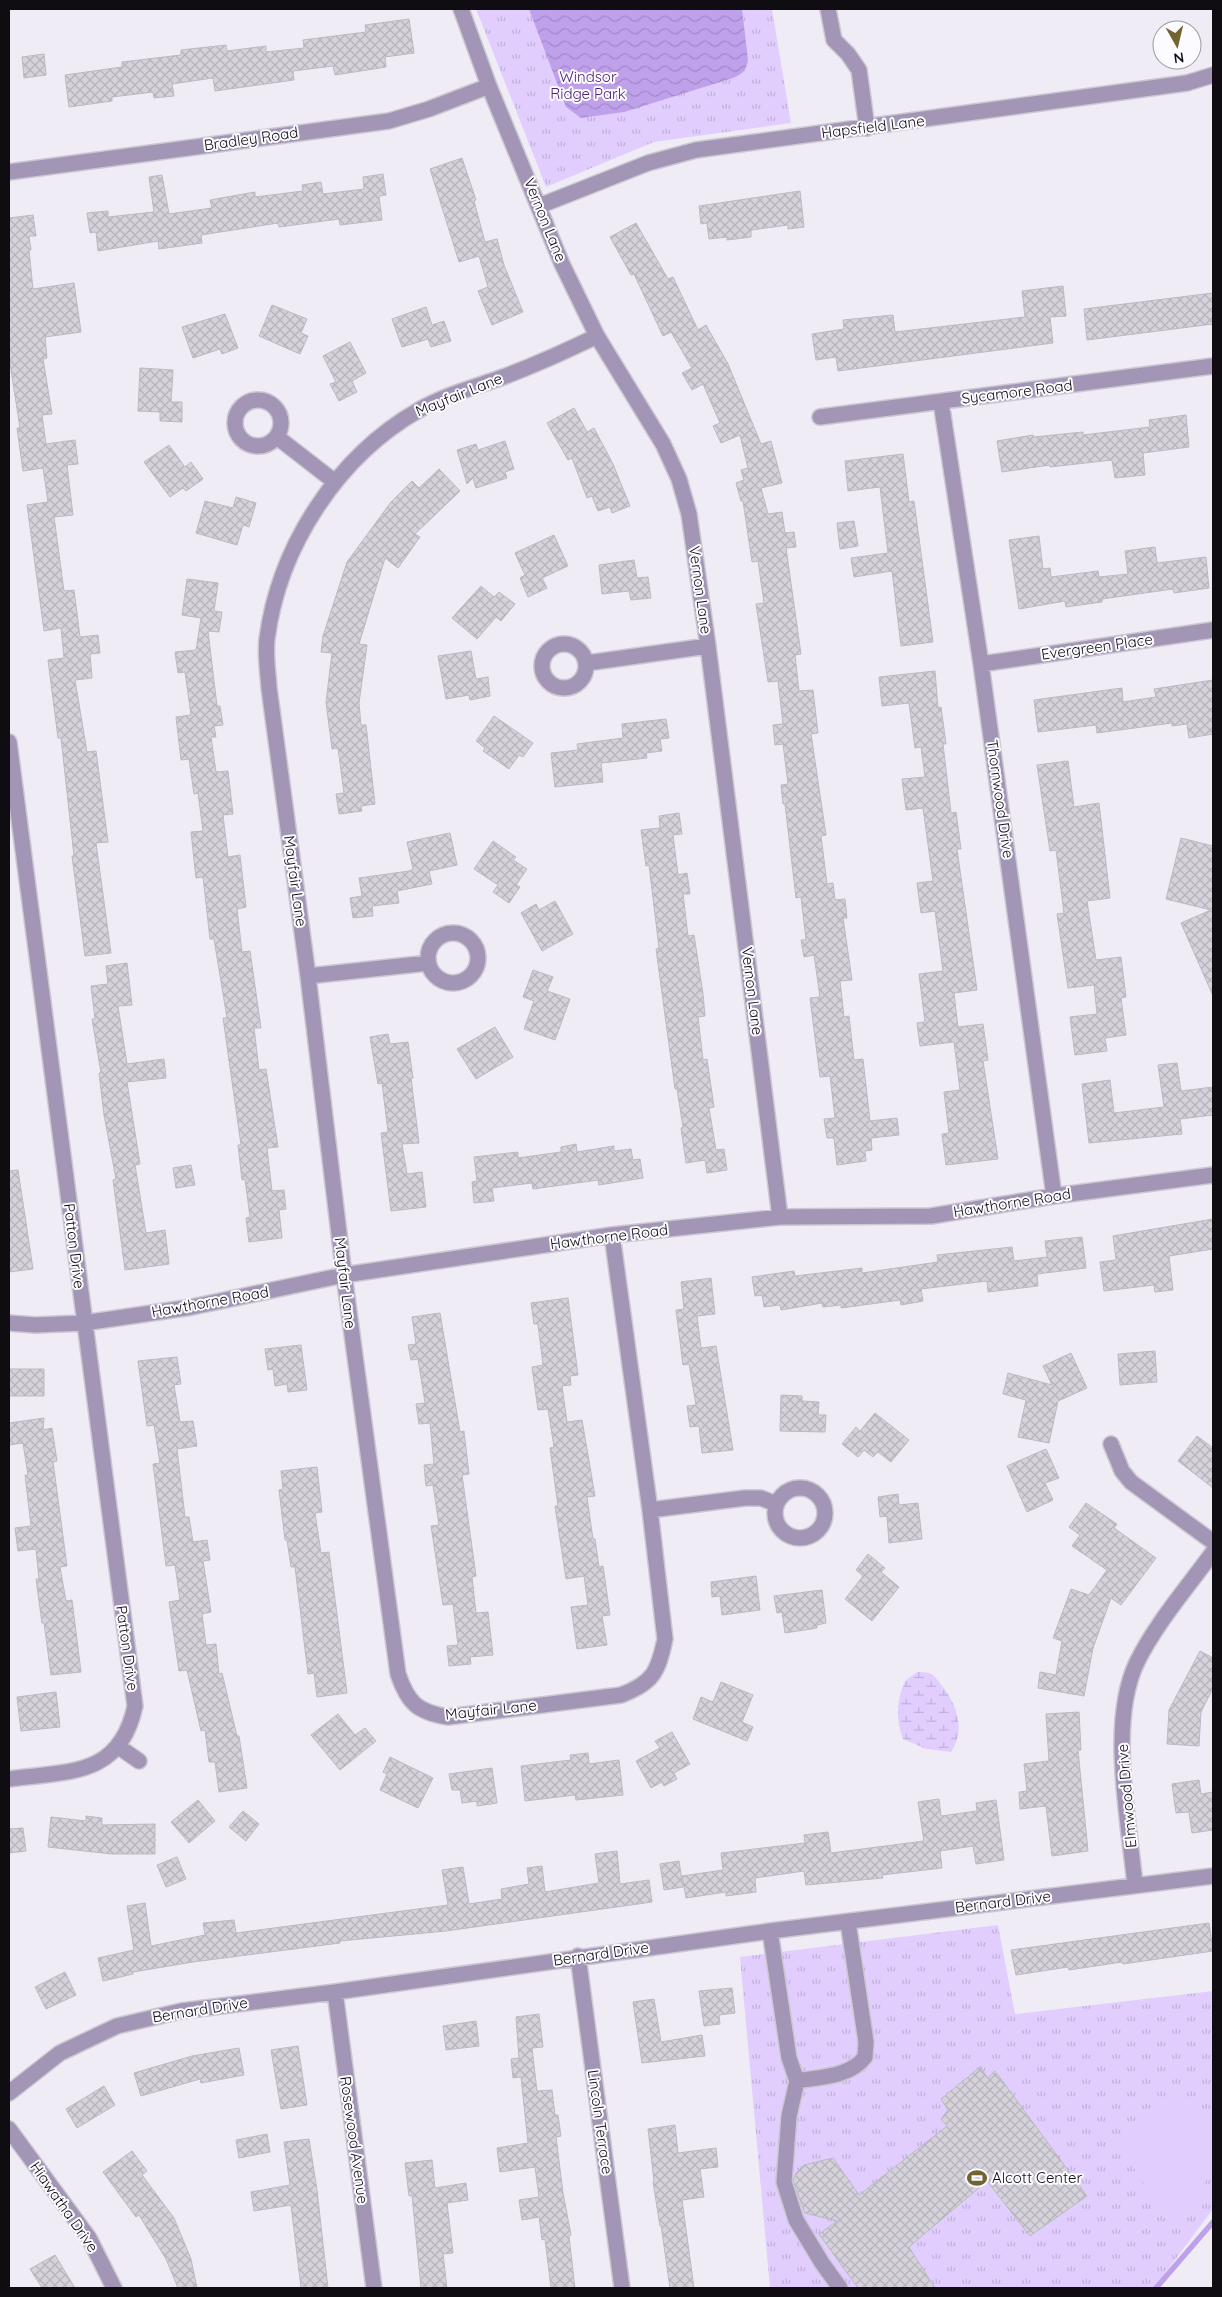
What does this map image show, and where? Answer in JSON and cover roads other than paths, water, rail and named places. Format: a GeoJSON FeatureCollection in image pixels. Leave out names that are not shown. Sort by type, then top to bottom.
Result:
{"type":"FeatureCollection","features":[{"type":"Feature","properties":{"kind":"street","name":"Vernon Lane"},"geometry":{"type":"LineString","coordinates":[[461,9],[488,86],[562,264],[597,336],[664,444],[689,514],[708,646],[780,1217]]}},
{"type":"Feature","properties":{"kind":"street"},"geometry":{"type":"LineString","coordinates":[[828,9],[834,40],[848,54],[859,70],[867,128]]}},
{"type":"Feature","properties":{"kind":"street","name":"Hapsfield Lane"},"geometry":{"type":"LineString","coordinates":[[539,206],[648,163],[696,150],[1187,83],[1213,74]]}},
{"type":"Feature","properties":{"kind":"street","name":"Bradley Road"},"geometry":{"type":"LineString","coordinates":[[9,172],[389,121],[429,109],[488,86]]}},
{"type":"Feature","properties":{"kind":"street","name":"Mayfair Lane"},"geometry":{"type":"LineString","coordinates":[[597,336],[542,362],[419,409],[387,431],[335,482],[309,520],[289,558],[276,598],[267,640],[269,688],[308,976],[344,1275],[398,1674],[405,1694],[415,1706],[431,1714],[448,1717],[621,1695],[640,1688],[652,1676],[661,1660],[665,1639],[650,1510],[612,1235]]}},
{"type":"Feature","properties":{"kind":"street","name":"Sycamore Road"},"geometry":{"type":"LineString","coordinates":[[820,417],[1213,366]]}},
{"type":"Feature","properties":{"kind":"street","name":"Thornwood Drive"},"geometry":{"type":"LineString","coordinates":[[941,402],[981,664],[1054,1196]]}},
{"type":"Feature","properties":{"kind":"street"},"geometry":{"type":"LineString","coordinates":[[276,437],[335,482]]}},
{"type":"Feature","properties":{"kind":"street","name":"Evergreen Place"},"geometry":{"type":"LineString","coordinates":[[981,664],[1213,630]]}},
{"type":"Feature","properties":{"kind":"street"},"geometry":{"type":"LineString","coordinates":[[586,663],[708,646]]}},
{"type":"Feature","properties":{"kind":"street","name":"Patton Drive"},"geometry":{"type":"LineString","coordinates":[[9,742],[135,1706],[131,1727],[119,1747]]}},
{"type":"Feature","properties":{"kind":"street"},"geometry":{"type":"LineString","coordinates":[[308,976],[428,963]]}},
{"type":"Feature","properties":{"kind":"street","name":"Hawthorne Road"},"geometry":{"type":"LineString","coordinates":[[9,1322],[35,1325],[84,1323],[220,1302],[344,1275],[612,1235],[780,1217],[931,1216],[1054,1196],[1213,1175]]}},
{"type":"Feature","properties":{"kind":"street"},"geometry":{"type":"LineString","coordinates":[[1111,1444],[1122,1471],[1131,1482],[1213,1542]]}},
{"type":"Feature","properties":{"kind":"street"},"geometry":{"type":"LineString","coordinates":[[650,1510],[745,1498],[761,1498],[776,1504]]}},
{"type":"Feature","properties":{"kind":"street","name":"Elmwood Drive"},"geometry":{"type":"LineString","coordinates":[[1135,1885],[1121,1744],[1125,1701],[1136,1664],[1154,1632],[1213,1552]]}},
{"type":"Feature","properties":{"kind":"street"},"geometry":{"type":"LineString","coordinates":[[9,1779],[76,1770],[100,1762],[119,1747],[139,1761]]}},
{"type":"Feature","properties":{"kind":"street","name":"Bernard Drive"},"geometry":{"type":"LineString","coordinates":[[9,2093],[60,2053],[117,2026],[181,2010],[334,1992],[578,1956],[770,1931],[1213,1876]]}},
{"type":"Feature","properties":{"kind":"street"},"geometry":{"type":"LineString","coordinates":[[797,2081],[838,2074],[854,2068],[865,2057],[866,2042],[848,1922]]}},
{"type":"Feature","properties":{"kind":"street"},"geometry":{"type":"LineString","coordinates":[[770,1931],[789,2058],[797,2081],[789,2116],[784,2182],[796,2220],[822,2263],[840,2288]]}},
{"type":"Feature","properties":{"kind":"street","name":"Lincoln Terrace"},"geometry":{"type":"LineString","coordinates":[[578,1956],[622,2288]]}},
{"type":"Feature","properties":{"kind":"street","name":"Rosewood Avenue"},"geometry":{"type":"LineString","coordinates":[[334,1992],[374,2288]]}},
{"type":"Feature","properties":{"kind":"street","name":"Hiawatha Drive"},"geometry":{"type":"LineString","coordinates":[[9,2129],[89,2238],[114,2288]]}},
{"type":"Feature","properties":{"kind":"water"},"geometry":{"type":"Polygon","coordinates":[[[529,9],[742,9],[748,60],[743,72],[733,78],[624,112],[581,118],[566,107],[529,9]]]}},
{"type":"Feature","properties":{"kind":"waterway"},"geometry":{"type":"LineString","coordinates":[[1156,2288],[1213,2222]]}},
{"type":"Feature","properties":{"kind":"place","name":"Alcott Center"},"geometry":{"type":"Point","coordinates":[977,2178]}},
{"type":"Feature","properties":{"kind":"park label","name":"Windsor Ridge Park"},"geometry":{"type":"Point","coordinates":[588,86]}}]}
